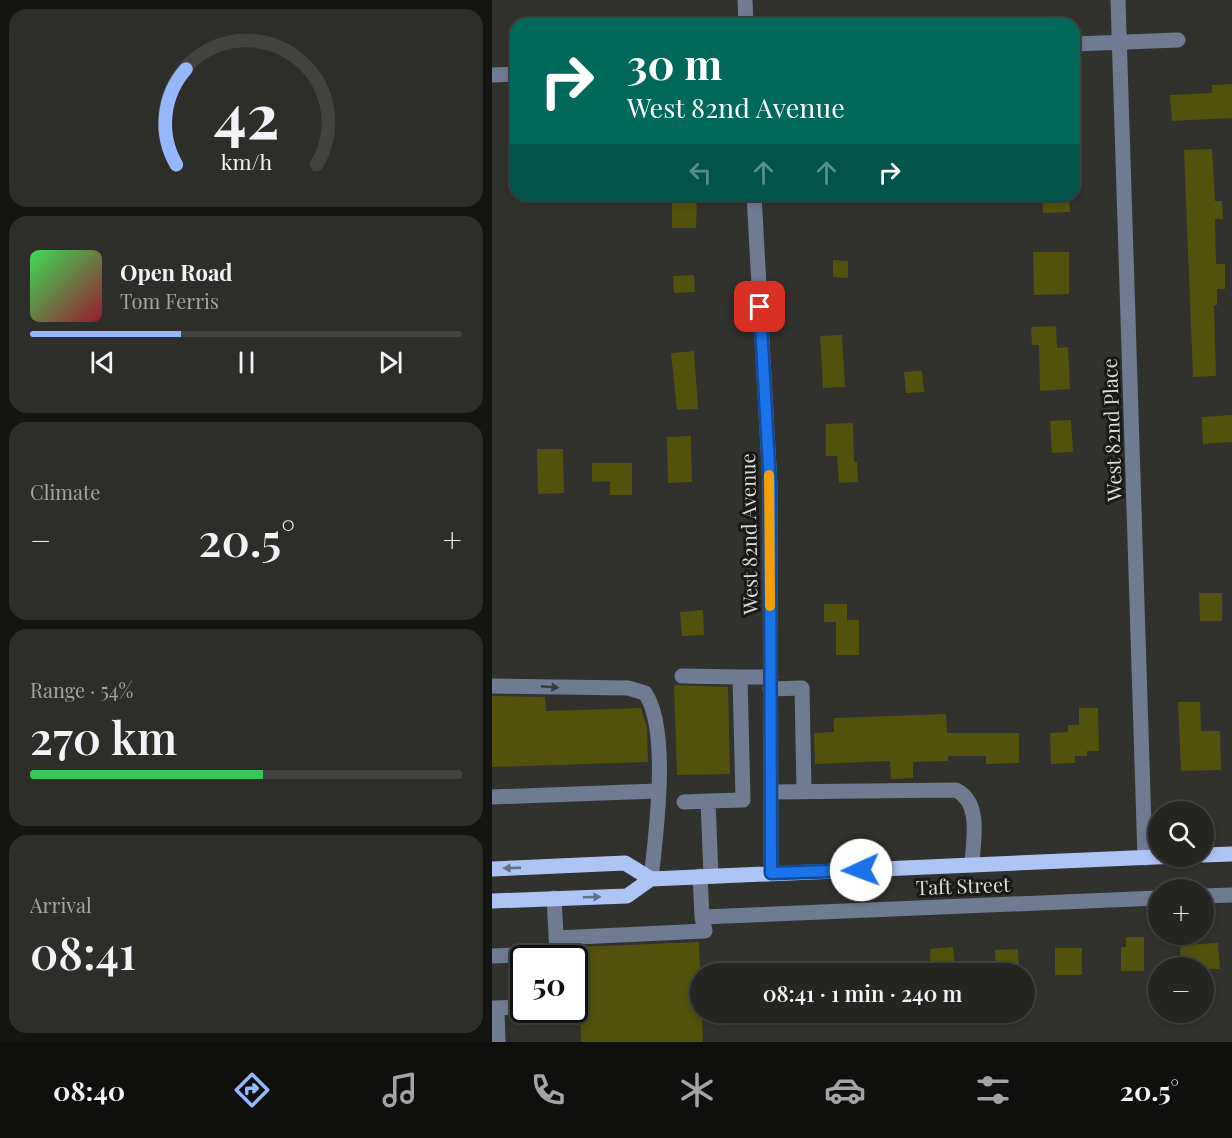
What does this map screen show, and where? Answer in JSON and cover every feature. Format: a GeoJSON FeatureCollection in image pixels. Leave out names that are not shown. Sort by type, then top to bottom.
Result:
{"type":"FeatureCollection","features":[{"type":"Feature","properties":{"kind":"main road"},"geometry":{"type":"LineString","coordinates":[[1214,855],[1232,854]]}},
{"type":"Feature","properties":{"kind":"main road","name":"Taft Street"},"geometry":{"type":"LineString","coordinates":[[651,879],[1148,858]]}},
{"type":"Feature","properties":{"kind":"main road"},"geometry":{"type":"LineString","coordinates":[[492,869],[625,863],[651,879],[627,896],[492,901]]}},
{"type":"Feature","properties":{"kind":"street"},"geometry":{"type":"LineString","coordinates":[[745,0],[746,18]]}},
{"type":"Feature","properties":{"kind":"street","name":"West 82nd Place"},"geometry":{"type":"LineString","coordinates":[[1118,0],[1145,858]]}},
{"type":"Feature","properties":{"kind":"street"},"geometry":{"type":"LineString","coordinates":[[1080,44],[1178,40]]}},
{"type":"Feature","properties":{"kind":"street"},"geometry":{"type":"LineString","coordinates":[[492,75],[510,74]]}},
{"type":"Feature","properties":{"kind":"street","name":"West 82nd Avenue"},"geometry":{"type":"LineString","coordinates":[[754,201],[770,485],[771,873]]}},
{"type":"Feature","properties":{"kind":"street"},"geometry":{"type":"LineString","coordinates":[[682,676],[740,677],[802,688],[804,791]]}},
{"type":"Feature","properties":{"kind":"street"},"geometry":{"type":"LineString","coordinates":[[684,802],[742,800],[740,677]]}},
{"type":"Feature","properties":{"kind":"street"},"geometry":{"type":"LineString","coordinates":[[492,686],[628,688],[645,693],[653,705],[658,738],[657,830],[651,879]]}},
{"type":"Feature","properties":{"kind":"street"},"geometry":{"type":"LineString","coordinates":[[492,797],[657,787]]}},
{"type":"Feature","properties":{"kind":"street"},"geometry":{"type":"LineString","coordinates":[[771,792],[956,790],[964,794],[972,806],[974,820],[972,865]]}},
{"type":"Feature","properties":{"kind":"street"},"geometry":{"type":"LineString","coordinates":[[588,946],[705,931],[702,917],[708,801]]}},
{"type":"Feature","properties":{"kind":"street"},"geometry":{"type":"LineString","coordinates":[[1214,896],[1232,895]]}},
{"type":"Feature","properties":{"kind":"street"},"geometry":{"type":"LineString","coordinates":[[554,898],[556,945]]}},
{"type":"Feature","properties":{"kind":"street","name":"Taft Street"},"geometry":{"type":"LineString","coordinates":[[702,917],[1148,898]]}},
{"type":"Feature","properties":{"kind":"street"},"geometry":{"type":"LineString","coordinates":[[492,956],[510,954]]}},
{"type":"Feature","properties":{"kind":"street"},"geometry":{"type":"LineString","coordinates":[[498,1042],[495,1008],[510,1007]]}},
{"type":"Feature","properties":{"kind":"building"},"geometry":{"type":"Polygon","coordinates":[[[1232,84],[1232,118],[1172,121],[1170,95],[1212,93],[1212,85],[1232,84]]]}},
{"type":"Feature","properties":{"kind":"building"},"geometry":{"type":"Polygon","coordinates":[[[1212,149],[1215,201],[1222,201],[1223,219],[1215,219],[1216,264],[1225,264],[1225,289],[1217,289],[1217,305],[1214,305],[1216,376],[1193,377],[1184,150],[1212,149]]]}},
{"type":"Feature","properties":{"kind":"building"},"geometry":{"type":"Polygon","coordinates":[[[672,201],[697,201],[696,228],[672,228],[672,201]]]}},
{"type":"Feature","properties":{"kind":"building"},"geometry":{"type":"Polygon","coordinates":[[[1042,201],[1069,201],[1070,212],[1043,213],[1042,201]]]}},
{"type":"Feature","properties":{"kind":"building"},"geometry":{"type":"Polygon","coordinates":[[[1033,252],[1069,252],[1069,294],[1034,295],[1033,252]]]}},
{"type":"Feature","properties":{"kind":"building"},"geometry":{"type":"Polygon","coordinates":[[[833,260],[848,261],[848,278],[833,277],[833,260]]]}},
{"type":"Feature","properties":{"kind":"building"},"geometry":{"type":"Polygon","coordinates":[[[694,275],[695,292],[674,293],[673,276],[694,275]]]}},
{"type":"Feature","properties":{"kind":"building"},"geometry":{"type":"Polygon","coordinates":[[[1056,326],[1057,348],[1068,347],[1070,389],[1040,391],[1039,345],[1032,345],[1031,327],[1056,326]]]}},
{"type":"Feature","properties":{"kind":"building"},"geometry":{"type":"Polygon","coordinates":[[[842,335],[845,387],[823,388],[820,336],[842,335]]]}},
{"type":"Feature","properties":{"kind":"building"},"geometry":{"type":"Polygon","coordinates":[[[694,351],[698,409],[677,410],[671,353],[694,351]]]}},
{"type":"Feature","properties":{"kind":"building"},"geometry":{"type":"Polygon","coordinates":[[[922,371],[924,392],[906,393],[904,372],[922,371]]]}},
{"type":"Feature","properties":{"kind":"building"},"geometry":{"type":"Polygon","coordinates":[[[1232,415],[1232,442],[1203,444],[1202,417],[1232,415]]]}},
{"type":"Feature","properties":{"kind":"building"},"geometry":{"type":"Polygon","coordinates":[[[1071,420],[1073,452],[1052,453],[1050,421],[1071,420]]]}},
{"type":"Feature","properties":{"kind":"building"},"geometry":{"type":"Polygon","coordinates":[[[853,423],[854,462],[857,462],[858,482],[839,483],[837,456],[826,456],[826,424],[853,423]]]}},
{"type":"Feature","properties":{"kind":"building"},"geometry":{"type":"Polygon","coordinates":[[[691,436],[692,482],[668,483],[667,437],[691,436]]]}},
{"type":"Feature","properties":{"kind":"building"},"geometry":{"type":"Polygon","coordinates":[[[537,449],[563,449],[564,493],[538,494],[537,449]]]}},
{"type":"Feature","properties":{"kind":"building"},"geometry":{"type":"Polygon","coordinates":[[[592,463],[632,463],[632,495],[610,495],[610,481],[592,482],[592,463]]]}},
{"type":"Feature","properties":{"kind":"building"},"geometry":{"type":"Polygon","coordinates":[[[1199,593],[1222,593],[1222,621],[1200,621],[1199,593]]]}},
{"type":"Feature","properties":{"kind":"building"},"geometry":{"type":"Polygon","coordinates":[[[824,604],[847,604],[847,620],[859,620],[859,655],[836,655],[836,622],[824,622],[824,604]]]}},
{"type":"Feature","properties":{"kind":"building"},"geometry":{"type":"Polygon","coordinates":[[[703,610],[704,635],[682,636],[680,612],[703,610]]]}},
{"type":"Feature","properties":{"kind":"building"},"geometry":{"type":"Polygon","coordinates":[[[674,685],[728,687],[730,774],[677,775],[674,685]]]}},
{"type":"Feature","properties":{"kind":"building"},"geometry":{"type":"Polygon","coordinates":[[[492,696],[545,697],[546,711],[641,708],[647,728],[648,762],[492,767],[492,696]]]}},
{"type":"Feature","properties":{"kind":"building"},"geometry":{"type":"Polygon","coordinates":[[[1178,702],[1200,702],[1201,731],[1220,731],[1221,770],[1181,771],[1178,702]]]}},
{"type":"Feature","properties":{"kind":"building"},"geometry":{"type":"Polygon","coordinates":[[[1079,708],[1098,708],[1099,751],[1087,751],[1087,756],[1075,756],[1075,763],[1051,764],[1050,733],[1068,732],[1068,725],[1079,725],[1079,708]]]}},
{"type":"Feature","properties":{"kind":"building"},"geometry":{"type":"Polygon","coordinates":[[[946,714],[947,733],[1019,733],[1019,763],[986,764],[986,756],[948,756],[948,761],[913,762],[913,778],[891,779],[890,761],[815,764],[814,733],[834,732],[834,718],[946,714]]]}},
{"type":"Feature","properties":{"kind":"building"},"geometry":{"type":"Polygon","coordinates":[[[1126,937],[1144,937],[1144,971],[1121,971],[1121,947],[1126,947],[1126,937]]]}},
{"type":"Feature","properties":{"kind":"building"},"geometry":{"type":"Polygon","coordinates":[[[699,942],[700,963],[690,963],[690,1023],[702,1023],[703,1042],[581,1042],[580,1023],[588,1023],[588,947],[699,942]]]}},
{"type":"Feature","properties":{"kind":"building"},"geometry":{"type":"Polygon","coordinates":[[[1218,943],[1220,969],[1214,969],[1214,957],[1181,957],[1180,945],[1218,943]]]}},
{"type":"Feature","properties":{"kind":"building"},"geometry":{"type":"Polygon","coordinates":[[[953,947],[955,963],[931,963],[930,949],[953,947]]]}},
{"type":"Feature","properties":{"kind":"building"},"geometry":{"type":"Polygon","coordinates":[[[1055,948],[1082,948],[1082,975],[1055,975],[1055,948]]]}},
{"type":"Feature","properties":{"kind":"building"},"geometry":{"type":"Polygon","coordinates":[[[1018,949],[1019,963],[996,963],[995,950],[1018,949]]]}},
{"type":"Feature","properties":{"kind":"slow traffic"},"geometry":{"type":"LineString","coordinates":[[769,475],[770,606]]}},
{"type":"Feature","properties":{"kind":"route"},"geometry":{"type":"LineString","coordinates":[[760,307],[770,485],[771,873],[861,870]]}}]}
